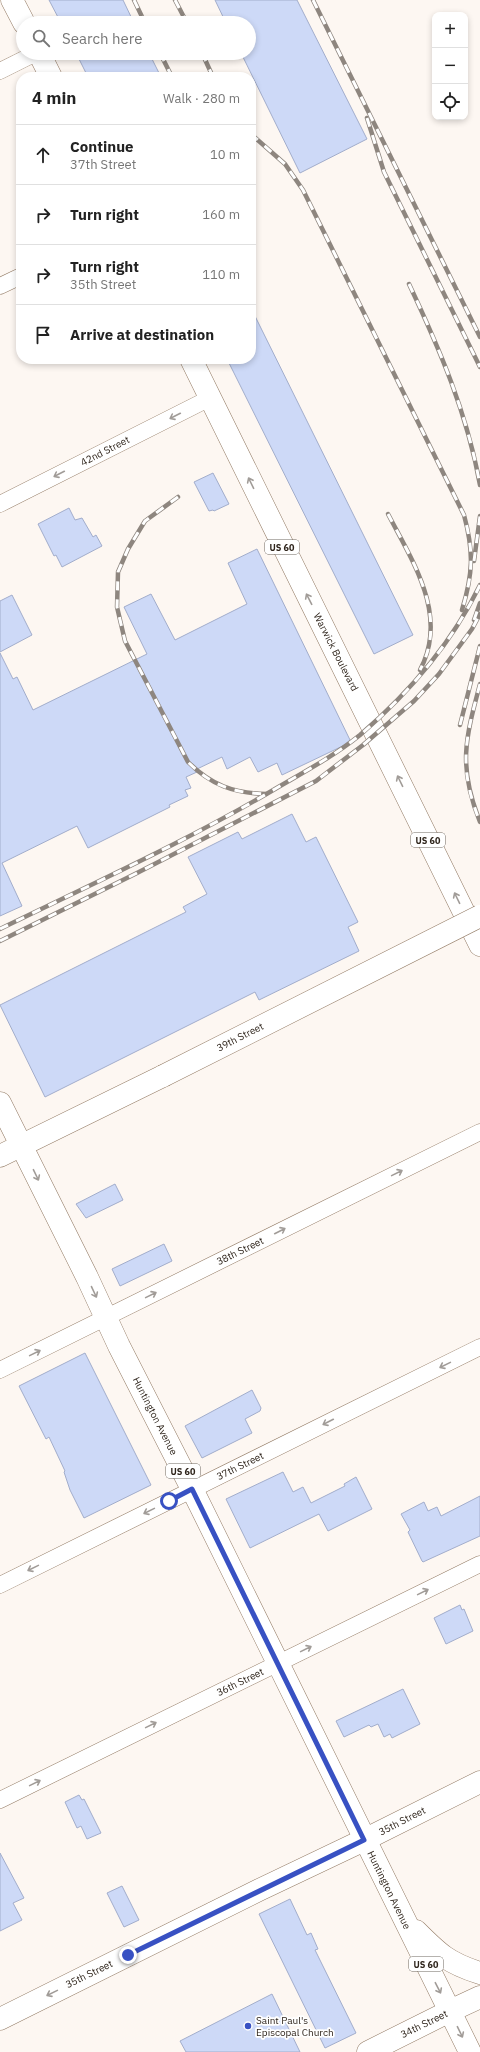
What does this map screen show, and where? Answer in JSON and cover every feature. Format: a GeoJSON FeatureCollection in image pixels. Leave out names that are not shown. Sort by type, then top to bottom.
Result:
{"type":"FeatureCollection","features":[{"type":"Feature","properties":{"kind":"main road"},"geometry":{"type":"LineString","coordinates":[[12,0],[20,16]]}},
{"type":"Feature","properties":{"kind":"main road"},"geometry":{"type":"LineString","coordinates":[[42,60],[48,72]]}},
{"type":"Feature","properties":{"kind":"main road","name":"Warwick Boulevard"},"geometry":{"type":"LineString","coordinates":[[193,364],[480,945]]}},
{"type":"Feature","properties":{"kind":"main road","name":"39th Street"},"geometry":{"type":"LineString","coordinates":[[0,1156],[163,1076],[480,916]]}},
{"type":"Feature","properties":{"kind":"main road","name":"Huntington Avenue"},"geometry":{"type":"LineString","coordinates":[[0,1102],[278,1663],[401,1916],[470,2052]]}},
{"type":"Feature","properties":{"kind":"main road","name":"35th Street"},"geometry":{"type":"LineString","coordinates":[[0,2018],[480,1782]]}},
{"type":"Feature","properties":{"kind":"main road"},"geometry":{"type":"LineString","coordinates":[[426,1809],[480,1797]]}},
{"type":"Feature","properties":{"kind":"main road"},"geometry":{"type":"LineString","coordinates":[[401,1916],[442,1957],[457,1966],[480,1973]]}},
{"type":"Feature","properties":{"kind":"main road","name":"34th Street"},"geometry":{"type":"LineString","coordinates":[[368,2052],[480,1997]]}},
{"type":"Feature","properties":{"kind":"street"},"geometry":{"type":"LineString","coordinates":[[0,71],[23,60]]}},
{"type":"Feature","properties":{"kind":"street"},"geometry":{"type":"LineString","coordinates":[[0,286],[16,278]]}},
{"type":"Feature","properties":{"kind":"street","name":"42nd Street"},"geometry":{"type":"LineString","coordinates":[[0,504],[210,398]]}},
{"type":"Feature","properties":{"kind":"street","name":"38th Street"},"geometry":{"type":"LineString","coordinates":[[0,1370],[480,1132]]}},
{"type":"Feature","properties":{"kind":"street","name":"37th Street"},"geometry":{"type":"LineString","coordinates":[[0,1584],[480,1347]]}},
{"type":"Feature","properties":{"kind":"street","name":"36th Street"},"geometry":{"type":"LineString","coordinates":[[0,1800],[480,1564]]}},
{"type":"Feature","properties":{"kind":"building"},"geometry":{"type":"Polygon","coordinates":[[[49,0],[123,0],[131,16],[57,16],[49,0]]]}},
{"type":"Feature","properties":{"kind":"building"},"geometry":{"type":"Polygon","coordinates":[[[215,0],[297,0],[367,139],[300,173],[256,84],[256,72],[250,72],[244,60],[256,60],[256,16],[223,16],[215,0]]]}},
{"type":"Feature","properties":{"kind":"building"},"geometry":{"type":"Polygon","coordinates":[[[80,60],[152,60],[158,72],[86,72],[80,60]]]}},
{"type":"Feature","properties":{"kind":"building"},"geometry":{"type":"Polygon","coordinates":[[[256,318],[413,635],[374,654],[229,364],[256,364],[256,318]]]}},
{"type":"Feature","properties":{"kind":"building"},"geometry":{"type":"Polygon","coordinates":[[[213,473],[229,504],[214,511],[209,511],[194,482],[213,473]]]}},
{"type":"Feature","properties":{"kind":"building"},"geometry":{"type":"Polygon","coordinates":[[[69,508],[75,520],[82,518],[93,537],[96,535],[102,546],[62,567],[56,555],[54,556],[38,524],[69,508]]]}},
{"type":"Feature","properties":{"kind":"building"},"geometry":{"type":"Polygon","coordinates":[[[257,549],[351,742],[282,775],[277,763],[258,772],[250,757],[227,769],[222,757],[195,770],[197,772],[186,777],[191,788],[185,790],[188,796],[169,805],[170,807],[88,848],[77,826],[2,863],[22,906],[0,916],[0,653],[13,679],[17,677],[33,710],[147,654],[124,607],[151,594],[175,640],[247,604],[228,563],[257,549]]]}},
{"type":"Feature","properties":{"kind":"building"},"geometry":{"type":"Polygon","coordinates":[[[12,595],[32,635],[0,652],[0,601],[12,595]]]}},
{"type":"Feature","properties":{"kind":"building"},"geometry":{"type":"Polygon","coordinates":[[[292,814],[306,842],[316,837],[358,922],[348,927],[359,951],[259,1000],[255,992],[45,1097],[0,1005],[186,912],[183,907],[207,894],[188,857],[238,832],[242,839],[292,814]]]}},
{"type":"Feature","properties":{"kind":"building"},"geometry":{"type":"Polygon","coordinates":[[[115,1184],[123,1200],[86,1218],[76,1204],[115,1184]]]}},
{"type":"Feature","properties":{"kind":"building"},"geometry":{"type":"Polygon","coordinates":[[[164,1244],[172,1261],[120,1286],[112,1269],[164,1244]]]}},
{"type":"Feature","properties":{"kind":"building"},"geometry":{"type":"Polygon","coordinates":[[[85,1353],[151,1485],[84,1518],[70,1490],[64,1472],[65,1471],[49,1437],[46,1439],[19,1386],[85,1353]]]}},
{"type":"Feature","properties":{"kind":"building"},"geometry":{"type":"Polygon","coordinates":[[[252,1390],[261,1408],[260,1411],[245,1419],[252,1433],[202,1458],[185,1426],[252,1390]]]}},
{"type":"Feature","properties":{"kind":"building"},"geometry":{"type":"Polygon","coordinates":[[[283,1472],[293,1492],[303,1487],[311,1503],[345,1486],[344,1484],[356,1477],[372,1509],[328,1531],[319,1514],[250,1548],[226,1499],[283,1472]]]}},
{"type":"Feature","properties":{"kind":"building"},"geometry":{"type":"Polygon","coordinates":[[[480,1496],[480,1536],[423,1562],[408,1532],[410,1530],[401,1514],[424,1502],[428,1511],[437,1507],[441,1516],[480,1496]]]}},
{"type":"Feature","properties":{"kind":"building"},"geometry":{"type":"Polygon","coordinates":[[[460,1605],[462,1610],[464,1609],[473,1631],[446,1644],[434,1618],[460,1605]]]}},
{"type":"Feature","properties":{"kind":"building"},"geometry":{"type":"Polygon","coordinates":[[[403,1689],[420,1724],[392,1738],[390,1734],[384,1737],[378,1724],[371,1727],[369,1725],[344,1737],[336,1721],[403,1689]]]}},
{"type":"Feature","properties":{"kind":"building"},"geometry":{"type":"Polygon","coordinates":[[[79,1795],[82,1800],[84,1799],[101,1833],[87,1839],[81,1826],[77,1828],[65,1802],[79,1795]]]}},
{"type":"Feature","properties":{"kind":"building"},"geometry":{"type":"Polygon","coordinates":[[[0,1853],[24,1898],[13,1903],[22,1920],[0,1931],[0,1853]]]}},
{"type":"Feature","properties":{"kind":"building"},"geometry":{"type":"Polygon","coordinates":[[[122,1886],[139,1920],[124,1927],[107,1893],[122,1886]]]}},
{"type":"Feature","properties":{"kind":"building"},"geometry":{"type":"Polygon","coordinates":[[[290,1899],[307,1935],[311,1933],[318,1949],[315,1950],[356,2033],[325,2048],[259,1914],[290,1899]]]}},
{"type":"Feature","properties":{"kind":"building"},"geometry":{"type":"Polygon","coordinates":[[[272,1994],[300,2052],[186,2052],[180,2041],[272,1994]]]}},
{"type":"Feature","properties":{"kind":"railway"},"geometry":{"type":"LineString","coordinates":[[134,0],[142,16]]}},
{"type":"Feature","properties":{"kind":"railway"},"geometry":{"type":"LineString","coordinates":[[175,0],[183,16]]}},
{"type":"Feature","properties":{"kind":"railway"},"geometry":{"type":"LineString","coordinates":[[313,0],[480,337]]}},
{"type":"Feature","properties":{"kind":"railway"},"geometry":{"type":"LineString","coordinates":[[164,60],[170,72]]}},
{"type":"Feature","properties":{"kind":"railway"},"geometry":{"type":"LineString","coordinates":[[205,60],[211,72]]}},
{"type":"Feature","properties":{"kind":"railway"},"geometry":{"type":"LineString","coordinates":[[367,118],[384,172],[480,367]]}},
{"type":"Feature","properties":{"kind":"railway"},"geometry":{"type":"LineString","coordinates":[[256,138],[285,164],[303,190],[464,515],[471,552],[471,563],[466,597],[462,610]]}},
{"type":"Feature","properties":{"kind":"railway"},"geometry":{"type":"LineString","coordinates":[[409,284],[442,358],[460,407],[468,432],[480,485]]}},
{"type":"Feature","properties":{"kind":"railway"},"geometry":{"type":"LineString","coordinates":[[178,497],[145,521],[128,549],[118,572],[117,607],[125,641],[188,762],[205,777],[223,786],[243,792],[266,794]]}},
{"type":"Feature","properties":{"kind":"railway"},"geometry":{"type":"LineString","coordinates":[[388,514],[417,570],[429,610],[431,630],[428,650],[420,670]]}},
{"type":"Feature","properties":{"kind":"railway"},"geometry":{"type":"LineString","coordinates":[[474,561],[480,516]]}},
{"type":"Feature","properties":{"kind":"railway"},"geometry":{"type":"LineString","coordinates":[[0,929],[139,862],[242,808],[308,770],[350,743],[378,719],[428,666],[456,627],[480,585]]}},
{"type":"Feature","properties":{"kind":"railway"},"geometry":{"type":"LineString","coordinates":[[474,620],[480,603]]}},
{"type":"Feature","properties":{"kind":"railway"},"geometry":{"type":"LineString","coordinates":[[0,941],[137,873],[316,781],[363,745],[414,701],[439,674],[472,629],[480,614]]}},
{"type":"Feature","properties":{"kind":"railway"},"geometry":{"type":"LineString","coordinates":[[460,725],[480,646]]}},
{"type":"Feature","properties":{"kind":"railway"},"geometry":{"type":"LineString","coordinates":[[480,684],[471,721],[466,753],[466,769],[469,785],[473,803],[480,822]]}},
{"type":"Feature","properties":{"kind":"place","name":"Saint Paul's Episcopal Church"},"geometry":{"type":"Point","coordinates":[248,2026]}},
{"type":"Feature","properties":{"kind":"route"},"geometry":{"type":"LineString","coordinates":[[128,1955],[364,1840],[192,1489],[169,1501]]}}]}
